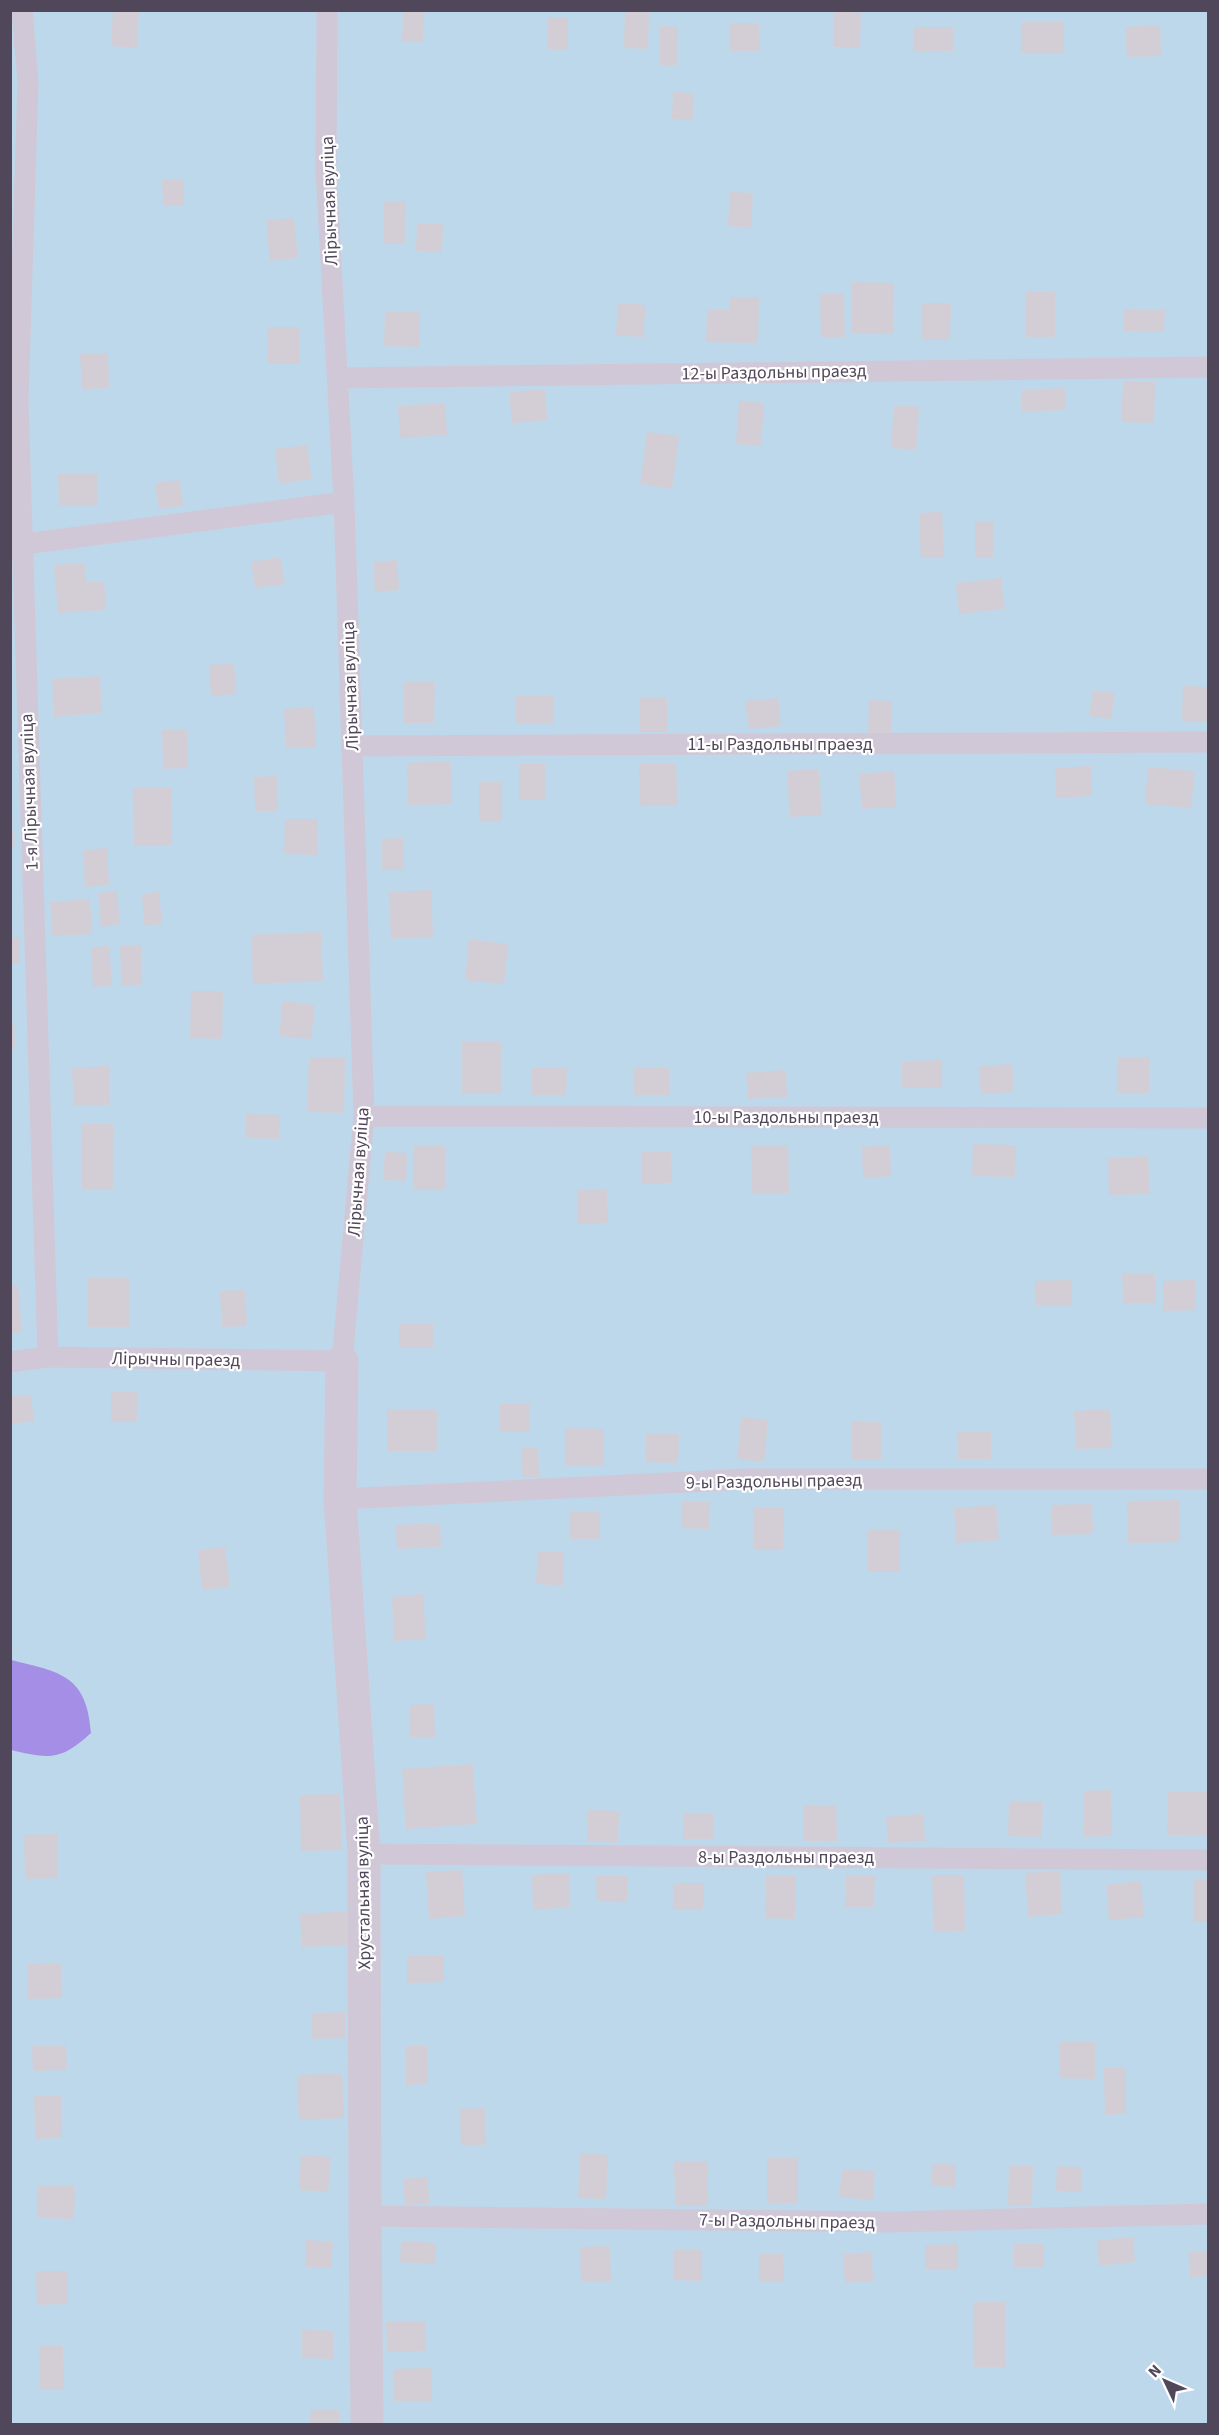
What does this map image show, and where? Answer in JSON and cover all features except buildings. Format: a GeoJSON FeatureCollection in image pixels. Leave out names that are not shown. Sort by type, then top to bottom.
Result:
{"type":"FeatureCollection","features":[{"type":"Feature","properties":{"kind":"street","name":"Хрустальная вуліца"},"geometry":{"type":"LineString","coordinates":[[342,1361],[340,1499],[364,1854],[364,2216],[367,2424]]}},
{"type":"Feature","properties":{"kind":"lane","name":"1-я Лірычная вуліца"},"geometry":{"type":"LineString","coordinates":[[22,10],[28,83],[16,546],[48,1357]]}},
{"type":"Feature","properties":{"kind":"lane","name":"Лірычная вуліца"},"geometry":{"type":"LineString","coordinates":[[327,10],[326,170],[344,502],[364,1116],[342,1361]]}},
{"type":"Feature","properties":{"kind":"lane","name":"12-ы Раздольны праезд"},"geometry":{"type":"LineString","coordinates":[[339,378],[1209,367]]}},
{"type":"Feature","properties":{"kind":"lane"},"geometry":{"type":"LineString","coordinates":[[16,546],[344,502]]}},
{"type":"Feature","properties":{"kind":"lane","name":"11-ы Раздольны праезд"},"geometry":{"type":"LineString","coordinates":[[351,746],[1209,742]]}},
{"type":"Feature","properties":{"kind":"lane","name":"10-ы Раздольны праезд"},"geometry":{"type":"LineString","coordinates":[[364,1116],[1209,1118]]}},
{"type":"Feature","properties":{"kind":"lane","name":"Лірычны праезд"},"geometry":{"type":"LineString","coordinates":[[10,1362],[48,1357],[342,1361]]}},
{"type":"Feature","properties":{"kind":"lane","name":"9-ы Раздольны праезд"},"geometry":{"type":"LineString","coordinates":[[340,1499],[748,1479],[1209,1479]]}},
{"type":"Feature","properties":{"kind":"lane","name":"8-ы Раздольны праезд"},"geometry":{"type":"LineString","coordinates":[[364,1854],[1209,1860]]}},
{"type":"Feature","properties":{"kind":"lane","name":"7-ы Раздольны праезд"},"geometry":{"type":"LineString","coordinates":[[364,2216],[891,2222],[1209,2214]]}},
{"type":"Feature","properties":{"kind":"shaded area"},"geometry":{"type":"Polygon","coordinates":[[[11,11],[1208,11],[1208,2424],[11,2424],[11,11]]]}},
{"type":"Feature","properties":{"kind":"shaded area"},"geometry":{"type":"Polygon","coordinates":[[[11,1660],[44,1668],[68,1679],[84,1699],[91,1733],[71,1749],[54,1755],[36,1755],[11,1750],[11,1660]]]}}]}
